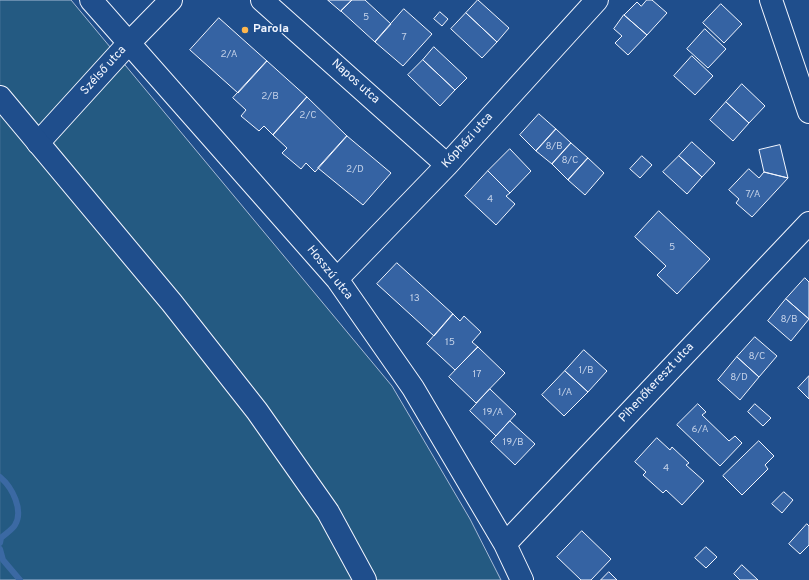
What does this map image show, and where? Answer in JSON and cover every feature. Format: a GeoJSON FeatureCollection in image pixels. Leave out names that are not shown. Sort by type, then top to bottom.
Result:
{"type":"FeatureCollection","features":[{"type":"Feature","properties":{"kind":"street","name":"Hosszú utca"},"geometry":{"type":"LineString","coordinates":[[91,0],[128,44],[337,279],[413,388],[505,544],[522,580]]}},
{"type":"Feature","properties":{"kind":"street","name":"Szélső utca"},"geometry":{"type":"LineString","coordinates":[[38,143],[128,44],[171,0]]}},
{"type":"Feature","properties":{"kind":"street","name":"Napos utca"},"geometry":{"type":"LineString","coordinates":[[262,0],[447,165]]}},
{"type":"Feature","properties":{"kind":"street","name":"Kópházi utca"},"geometry":{"type":"LineString","coordinates":[[337,279],[447,165],[597,0]]}},
{"type":"Feature","properties":{"kind":"street"},"geometry":{"type":"LineString","coordinates":[[771,0],[809,112]]}},
{"type":"Feature","properties":{"kind":"street"},"geometry":{"type":"LineString","coordinates":[[0,97],[172,303],[257,411],[328,512],[365,580]]}},
{"type":"Feature","properties":{"kind":"street","name":"Pihenőkereszt utca"},"geometry":{"type":"LineString","coordinates":[[505,544],[809,223]]}},
{"type":"Feature","properties":{"kind":"shaded area"},"geometry":{"type":"Polygon","coordinates":[[[0,0],[71,0],[392,386],[470,519],[501,580],[0,580],[0,0]]]}},
{"type":"Feature","properties":{"kind":"building"},"geometry":{"type":"Polygon","coordinates":[[[328,0],[352,0],[341,11],[328,0]]]}},
{"type":"Feature","properties":{"kind":"building"},"geometry":{"type":"Polygon","coordinates":[[[352,0],[365,0],[391,24],[375,42],[341,11],[352,0]]]}},
{"type":"Feature","properties":{"kind":"building"},"geometry":{"type":"Polygon","coordinates":[[[478,0],[509,28],[497,42],[466,13],[478,0]]]}},
{"type":"Feature","properties":{"kind":"building"},"geometry":{"type":"Polygon","coordinates":[[[647,0],[652,0],[667,13],[647,35],[624,15],[637,2],[641,6],[647,0]]]}},
{"type":"Feature","properties":{"kind":"building"},"geometry":{"type":"Polygon","coordinates":[[[721,4],[742,24],[724,43],[703,23],[721,4]]]}},
{"type":"Feature","properties":{"kind":"building"},"geometry":{"type":"Polygon","coordinates":[[[404,9],[432,34],[403,66],[375,42],[404,9]]]}},
{"type":"Feature","properties":{"kind":"building"},"geometry":{"type":"Polygon","coordinates":[[[440,12],[448,19],[442,26],[434,19],[440,12]]]}},
{"type":"Feature","properties":{"kind":"building"},"geometry":{"type":"Polygon","coordinates":[[[466,13],[497,42],[482,58],[451,29],[466,13]]]}},
{"type":"Feature","properties":{"kind":"building"},"geometry":{"type":"Polygon","coordinates":[[[624,15],[647,35],[628,55],[615,43],[622,36],[614,29],[624,15]]]}},
{"type":"Feature","properties":{"kind":"building"},"geometry":{"type":"Polygon","coordinates":[[[219,18],[267,61],[238,93],[190,50],[219,18]]]}},
{"type":"Feature","properties":{"kind":"building"},"geometry":{"type":"Polygon","coordinates":[[[705,29],[726,49],[708,68],[687,49],[705,29]]]}},
{"type":"Feature","properties":{"kind":"building"},"geometry":{"type":"Polygon","coordinates":[[[434,47],[467,78],[455,90],[423,60],[434,47]]]}},
{"type":"Feature","properties":{"kind":"building"},"geometry":{"type":"Polygon","coordinates":[[[692,56],[713,76],[695,95],[674,76],[692,56]]]}},
{"type":"Feature","properties":{"kind":"building"},"geometry":{"type":"Polygon","coordinates":[[[423,60],[455,90],[440,106],[408,75],[423,60]]]}},
{"type":"Feature","properties":{"kind":"building"},"geometry":{"type":"Polygon","coordinates":[[[267,61],[307,97],[273,135],[264,126],[259,131],[241,116],[246,110],[233,98],[267,61]]]}},
{"type":"Feature","properties":{"kind":"building"},"geometry":{"type":"Polygon","coordinates":[[[742,84],[765,106],[749,123],[726,102],[742,84]]]}},
{"type":"Feature","properties":{"kind":"building"},"geometry":{"type":"Polygon","coordinates":[[[307,97],[347,136],[315,172],[306,163],[301,169],[282,153],[287,148],[273,135],[307,97]]]}},
{"type":"Feature","properties":{"kind":"building"},"geometry":{"type":"Polygon","coordinates":[[[726,102],[749,123],[733,141],[710,120],[726,102]]]}},
{"type":"Feature","properties":{"kind":"building"},"geometry":{"type":"Polygon","coordinates":[[[539,114],[556,129],[536,151],[520,135],[539,114]]]}},
{"type":"Feature","properties":{"kind":"building"},"geometry":{"type":"Polygon","coordinates":[[[556,129],[571,143],[552,164],[536,151],[556,129]]]}},
{"type":"Feature","properties":{"kind":"building"},"geometry":{"type":"Polygon","coordinates":[[[347,136],[391,173],[363,205],[318,168],[347,136]]]}},
{"type":"Feature","properties":{"kind":"building"},"geometry":{"type":"Polygon","coordinates":[[[692,142],[715,163],[702,177],[679,156],[692,142]]]}},
{"type":"Feature","properties":{"kind":"building"},"geometry":{"type":"Polygon","coordinates":[[[571,143],[588,158],[568,180],[552,164],[571,143]]]}},
{"type":"Feature","properties":{"kind":"building"},"geometry":{"type":"Polygon","coordinates":[[[780,145],[788,178],[764,172],[759,150],[780,145]]]}},
{"type":"Feature","properties":{"kind":"building"},"geometry":{"type":"Polygon","coordinates":[[[510,149],[531,171],[510,193],[488,171],[510,149]]]}},
{"type":"Feature","properties":{"kind":"building"},"geometry":{"type":"Polygon","coordinates":[[[642,156],[652,165],[640,178],[630,169],[642,156]]]}},
{"type":"Feature","properties":{"kind":"building"},"geometry":{"type":"Polygon","coordinates":[[[679,156],[702,177],[687,194],[663,172],[679,156]]]}},
{"type":"Feature","properties":{"kind":"building"},"geometry":{"type":"Polygon","coordinates":[[[588,158],[604,173],[585,195],[568,180],[588,158]]]}},
{"type":"Feature","properties":{"kind":"building"},"geometry":{"type":"Polygon","coordinates":[[[749,169],[759,178],[764,172],[788,178],[752,217],[736,203],[739,199],[729,190],[749,169]]]}},
{"type":"Feature","properties":{"kind":"building"},"geometry":{"type":"Polygon","coordinates":[[[488,171],[510,193],[506,196],[515,204],[496,225],[465,196],[488,171]]]}},
{"type":"Feature","properties":{"kind":"building"},"geometry":{"type":"Polygon","coordinates":[[[659,211],[710,259],[677,294],[657,275],[666,266],[635,237],[659,211]]]}},
{"type":"Feature","properties":{"kind":"building"},"geometry":{"type":"Polygon","coordinates":[[[397,263],[453,314],[434,336],[377,284],[397,263]]]}},
{"type":"Feature","properties":{"kind":"building"},"geometry":{"type":"Polygon","coordinates":[[[805,278],[809,282],[809,319],[786,299],[805,278]]]}},
{"type":"Feature","properties":{"kind":"building"},"geometry":{"type":"Polygon","coordinates":[[[786,299],[809,319],[791,341],[768,321],[786,299]]]}},
{"type":"Feature","properties":{"kind":"building"},"geometry":{"type":"Polygon","coordinates":[[[453,314],[460,321],[464,316],[481,332],[472,342],[478,347],[455,370],[427,344],[453,314]]]}},
{"type":"Feature","properties":{"kind":"building"},"geometry":{"type":"Polygon","coordinates":[[[755,337],[777,356],[759,377],[737,357],[755,337]]]}},
{"type":"Feature","properties":{"kind":"building"},"geometry":{"type":"Polygon","coordinates":[[[478,347],[505,373],[476,403],[449,377],[478,347]]]}},
{"type":"Feature","properties":{"kind":"building"},"geometry":{"type":"Polygon","coordinates":[[[584,350],[607,371],[588,392],[565,371],[584,350]]]}},
{"type":"Feature","properties":{"kind":"building"},"geometry":{"type":"Polygon","coordinates":[[[737,357],[759,377],[740,400],[718,380],[737,357]]]}},
{"type":"Feature","properties":{"kind":"building"},"geometry":{"type":"Polygon","coordinates":[[[565,371],[588,392],[564,416],[542,395],[565,371]]]}},
{"type":"Feature","properties":{"kind":"building"},"geometry":{"type":"Polygon","coordinates":[[[809,376],[809,399],[798,388],[809,376]]]}},
{"type":"Feature","properties":{"kind":"building"},"geometry":{"type":"Polygon","coordinates":[[[490,389],[516,414],[496,436],[470,411],[490,389]]]}},
{"type":"Feature","properties":{"kind":"building"},"geometry":{"type":"Polygon","coordinates":[[[698,404],[706,412],[702,415],[729,441],[735,436],[742,443],[720,466],[677,425],[698,404]]]}},
{"type":"Feature","properties":{"kind":"building"},"geometry":{"type":"Polygon","coordinates":[[[755,404],[771,418],[763,426],[748,412],[755,404]]]}},
{"type":"Feature","properties":{"kind":"building"},"geometry":{"type":"Polygon","coordinates":[[[510,421],[535,444],[515,465],[491,442],[510,421]]]}},
{"type":"Feature","properties":{"kind":"building"},"geometry":{"type":"Polygon","coordinates":[[[657,438],[670,450],[672,447],[689,463],[686,465],[704,481],[682,505],[666,490],[663,493],[643,475],[646,472],[635,462],[657,438]]]}},
{"type":"Feature","properties":{"kind":"building"},"geometry":{"type":"Polygon","coordinates":[[[759,441],[774,456],[765,465],[768,469],[742,495],[723,476],[759,441]]]}},
{"type":"Feature","properties":{"kind":"building"},"geometry":{"type":"Polygon","coordinates":[[[784,492],[793,500],[782,513],[772,504],[784,492]]]}},
{"type":"Feature","properties":{"kind":"building"},"geometry":{"type":"Polygon","coordinates":[[[807,524],[809,526],[809,545],[800,554],[789,544],[807,524]]]}},
{"type":"Feature","properties":{"kind":"building"},"geometry":{"type":"Polygon","coordinates":[[[582,531],[611,559],[591,580],[581,580],[557,557],[582,531]]]}},
{"type":"Feature","properties":{"kind":"building"},"geometry":{"type":"Polygon","coordinates":[[[706,547],[717,557],[706,568],[695,558],[706,547]]]}},
{"type":"Feature","properties":{"kind":"building"},"geometry":{"type":"Polygon","coordinates":[[[742,565],[758,580],[740,580],[734,574],[742,565]]]}},
{"type":"Feature","properties":{"kind":"building"},"geometry":{"type":"Polygon","coordinates":[[[609,572],[617,580],[601,580],[609,572]]]}},
{"type":"Feature","properties":{"kind":"waterway"},"geometry":{"type":"LineString","coordinates":[[0,477],[9,487],[15,499],[18,513],[15,525],[1,538],[0,543]]}},
{"type":"Feature","properties":{"kind":"waterway"},"geometry":{"type":"LineString","coordinates":[[0,549],[3,560],[20,580]]}},
{"type":"Feature","properties":{"kind":"place","name":"Parola"},"geometry":{"type":"Point","coordinates":[245,30]}}]}
